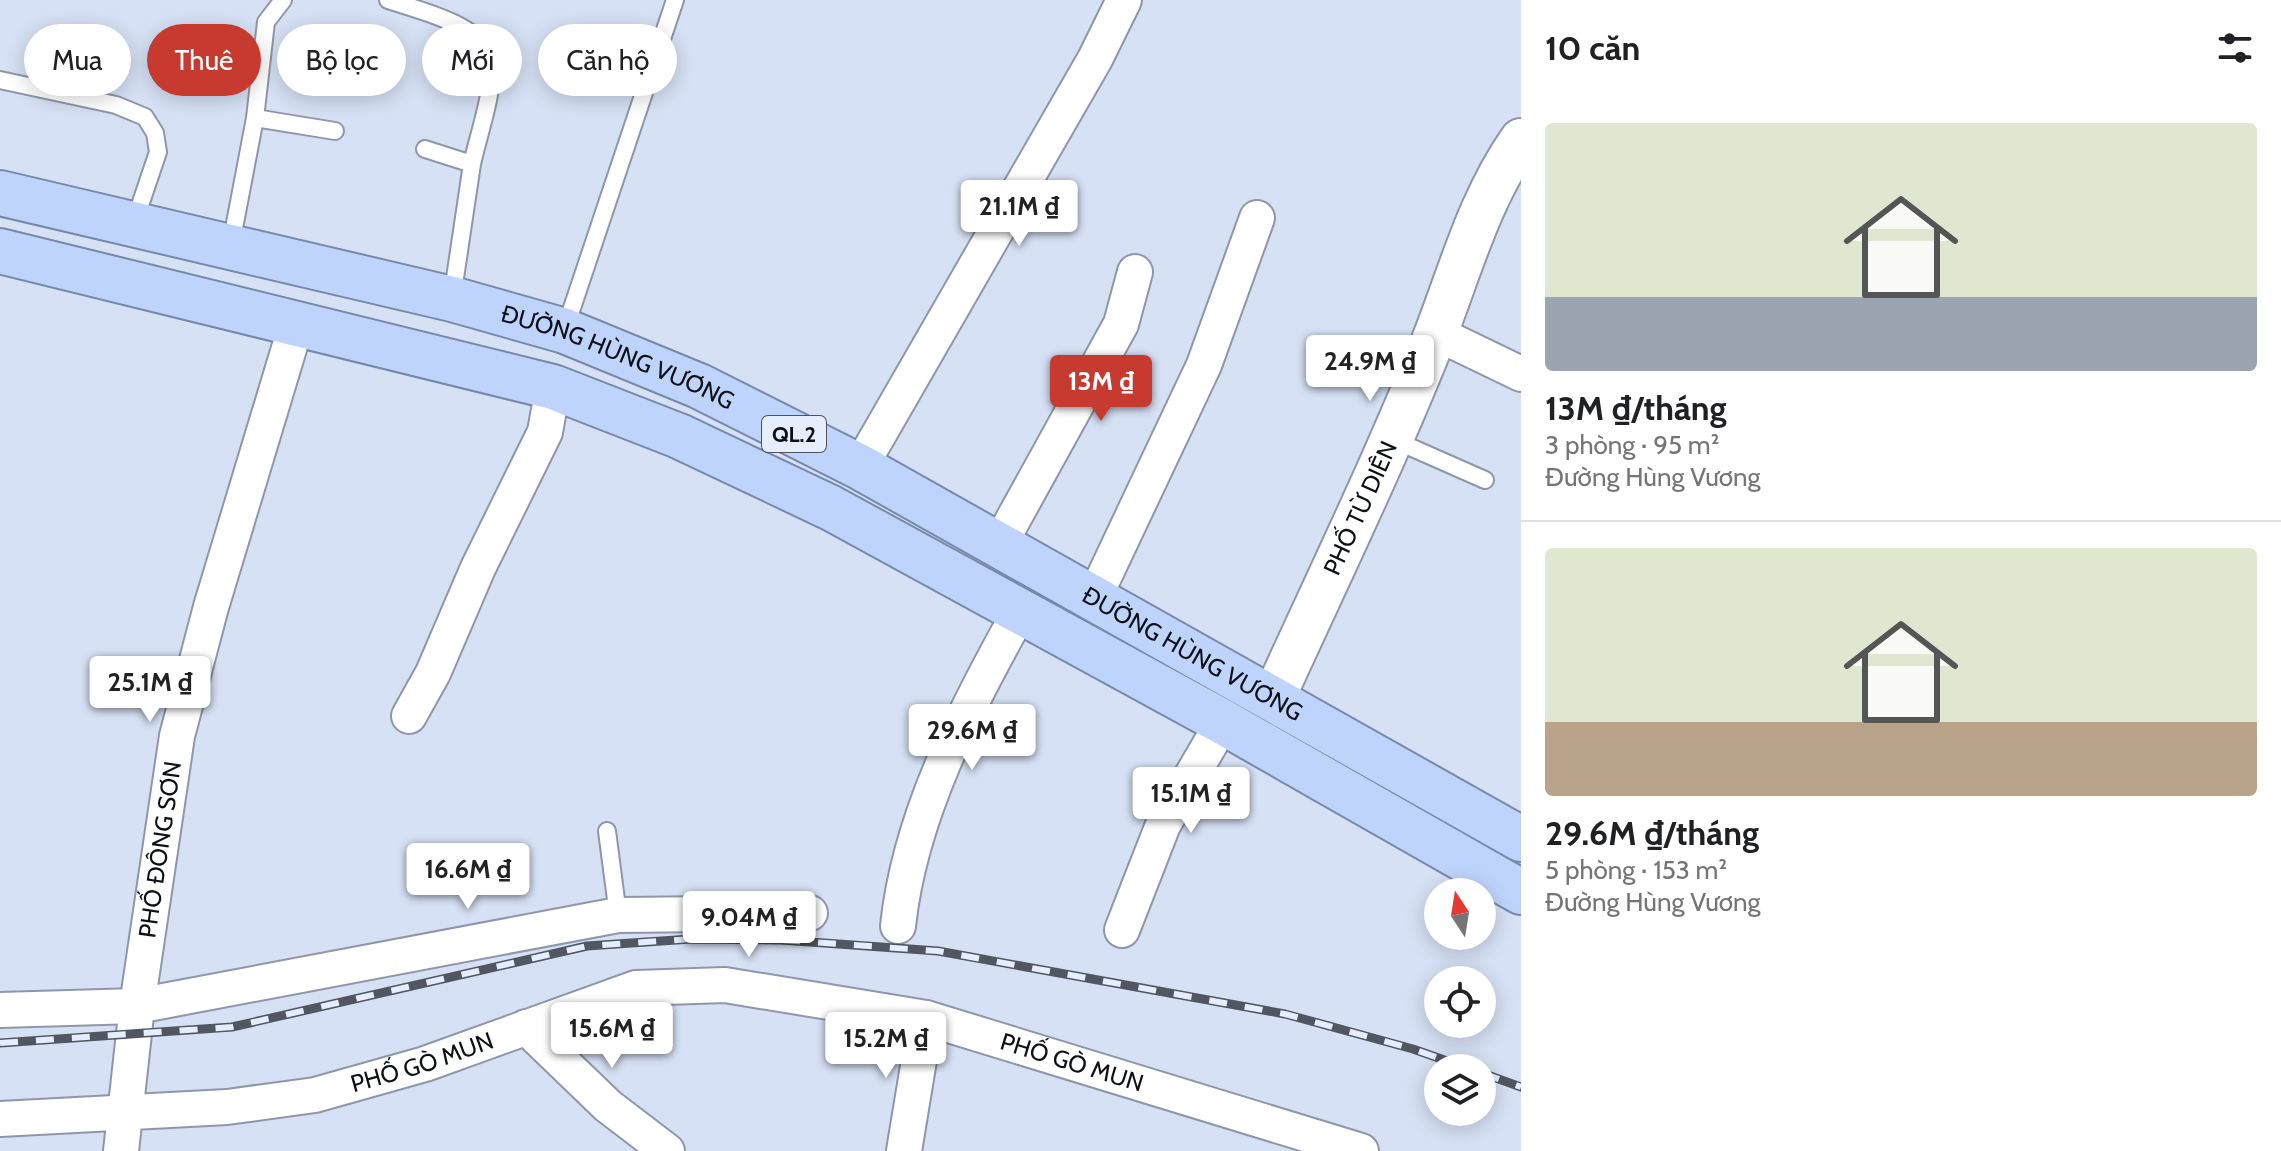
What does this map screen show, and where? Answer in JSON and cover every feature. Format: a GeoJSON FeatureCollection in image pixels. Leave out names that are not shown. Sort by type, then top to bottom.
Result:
{"type":"FeatureCollection","features":[{"type":"Feature","properties":{"kind":"highway","name":"ĐƯỜNG HÙNG VƯƠNG"},"geometry":{"type":"LineString","coordinates":[[0,193],[452,299],[565,331],[699,386],[860,467],[1521,839]]}},
{"type":"Feature","properties":{"kind":"highway","name":"ĐƯỜNG HÙNG VƯƠNG"},"geometry":{"type":"LineString","coordinates":[[0,251],[553,387],[679,436],[831,508],[1223,722],[1521,892]]}},
{"type":"Feature","properties":{"kind":"street"},"geometry":{"type":"LineString","coordinates":[[860,467],[1095,59],[1124,0]]}},
{"type":"Feature","properties":{"kind":"street","name":"PHỐ TỪ DIÊN"},"geometry":{"type":"LineString","coordinates":[[1273,699],[1436,333],[1464,254],[1507,159],[1521,140]]}},
{"type":"Feature","properties":{"kind":"street"},"geometry":{"type":"LineString","coordinates":[[1094,598],[1204,365],[1257,218]]}},
{"type":"Feature","properties":{"kind":"street"},"geometry":{"type":"LineString","coordinates":[[999,545],[1121,324],[1135,272]]}},
{"type":"Feature","properties":{"kind":"street","name":"PHỐ ĐÔNG SƠN"},"geometry":{"type":"LineString","coordinates":[[121,1151],[137,1006],[177,736],[211,607],[297,322]]}},
{"type":"Feature","properties":{"kind":"street"},"geometry":{"type":"LineString","coordinates":[[1436,333],[1521,374]]}},
{"type":"Feature","properties":{"kind":"street"},"geometry":{"type":"LineString","coordinates":[[409,716],[433,673],[478,568],[545,432],[553,387]]}},
{"type":"Feature","properties":{"kind":"street"},"geometry":{"type":"LineString","coordinates":[[898,926],[903,883],[934,789],[966,710],[1020,611]]}},
{"type":"Feature","properties":{"kind":"street"},"geometry":{"type":"LineString","coordinates":[[1122,930],[1163,825],[1223,722]]}},
{"type":"Feature","properties":{"kind":"street"},"geometry":{"type":"LineString","coordinates":[[0,1010],[137,1006],[618,915],[810,913]]}},
{"type":"Feature","properties":{"kind":"street","name":"PHỐ GÒ MUN"},"geometry":{"type":"LineString","coordinates":[[0,1119],[127,1115],[315,1095],[425,1064],[636,988],[725,985],[926,1018],[1314,1143],[1361,1151]]}},
{"type":"Feature","properties":{"kind":"street"},"geometry":{"type":"LineString","coordinates":[[904,1151],[926,1018]]}},
{"type":"Feature","properties":{"kind":"street"},"geometry":{"type":"LineString","coordinates":[[526,1027],[608,1106],[667,1151]]}},
{"type":"Feature","properties":{"kind":"lane"},"geometry":{"type":"LineString","coordinates":[[230,246],[255,118],[266,22],[283,0]]}},
{"type":"Feature","properties":{"kind":"lane"},"geometry":{"type":"LineString","coordinates":[[388,0],[453,21],[483,43],[492,64],[472,164],[452,299]]}},
{"type":"Feature","properties":{"kind":"lane"},"geometry":{"type":"LineString","coordinates":[[565,331],[675,0]]}},
{"type":"Feature","properties":{"kind":"lane"},"geometry":{"type":"LineString","coordinates":[[0,80],[116,105],[145,117],[155,133],[158,152],[133,224]]}},
{"type":"Feature","properties":{"kind":"lane"},"geometry":{"type":"LineString","coordinates":[[255,118],[335,131]]}},
{"type":"Feature","properties":{"kind":"lane"},"geometry":{"type":"LineString","coordinates":[[425,149],[472,164]]}},
{"type":"Feature","properties":{"kind":"lane"},"geometry":{"type":"LineString","coordinates":[[1390,438],[1485,480]]}},
{"type":"Feature","properties":{"kind":"lane"},"geometry":{"type":"LineString","coordinates":[[607,831],[618,915]]}},
{"type":"Feature","properties":{"kind":"railway"},"geometry":{"type":"LineString","coordinates":[[0,1043],[232,1027],[587,946],[691,939],[781,940],[938,951],[1285,1014],[1427,1054]]}},
{"type":"Feature","properties":{"kind":"railway"},"geometry":{"type":"LineString","coordinates":[[1496,1078],[1521,1087]]}}]}
